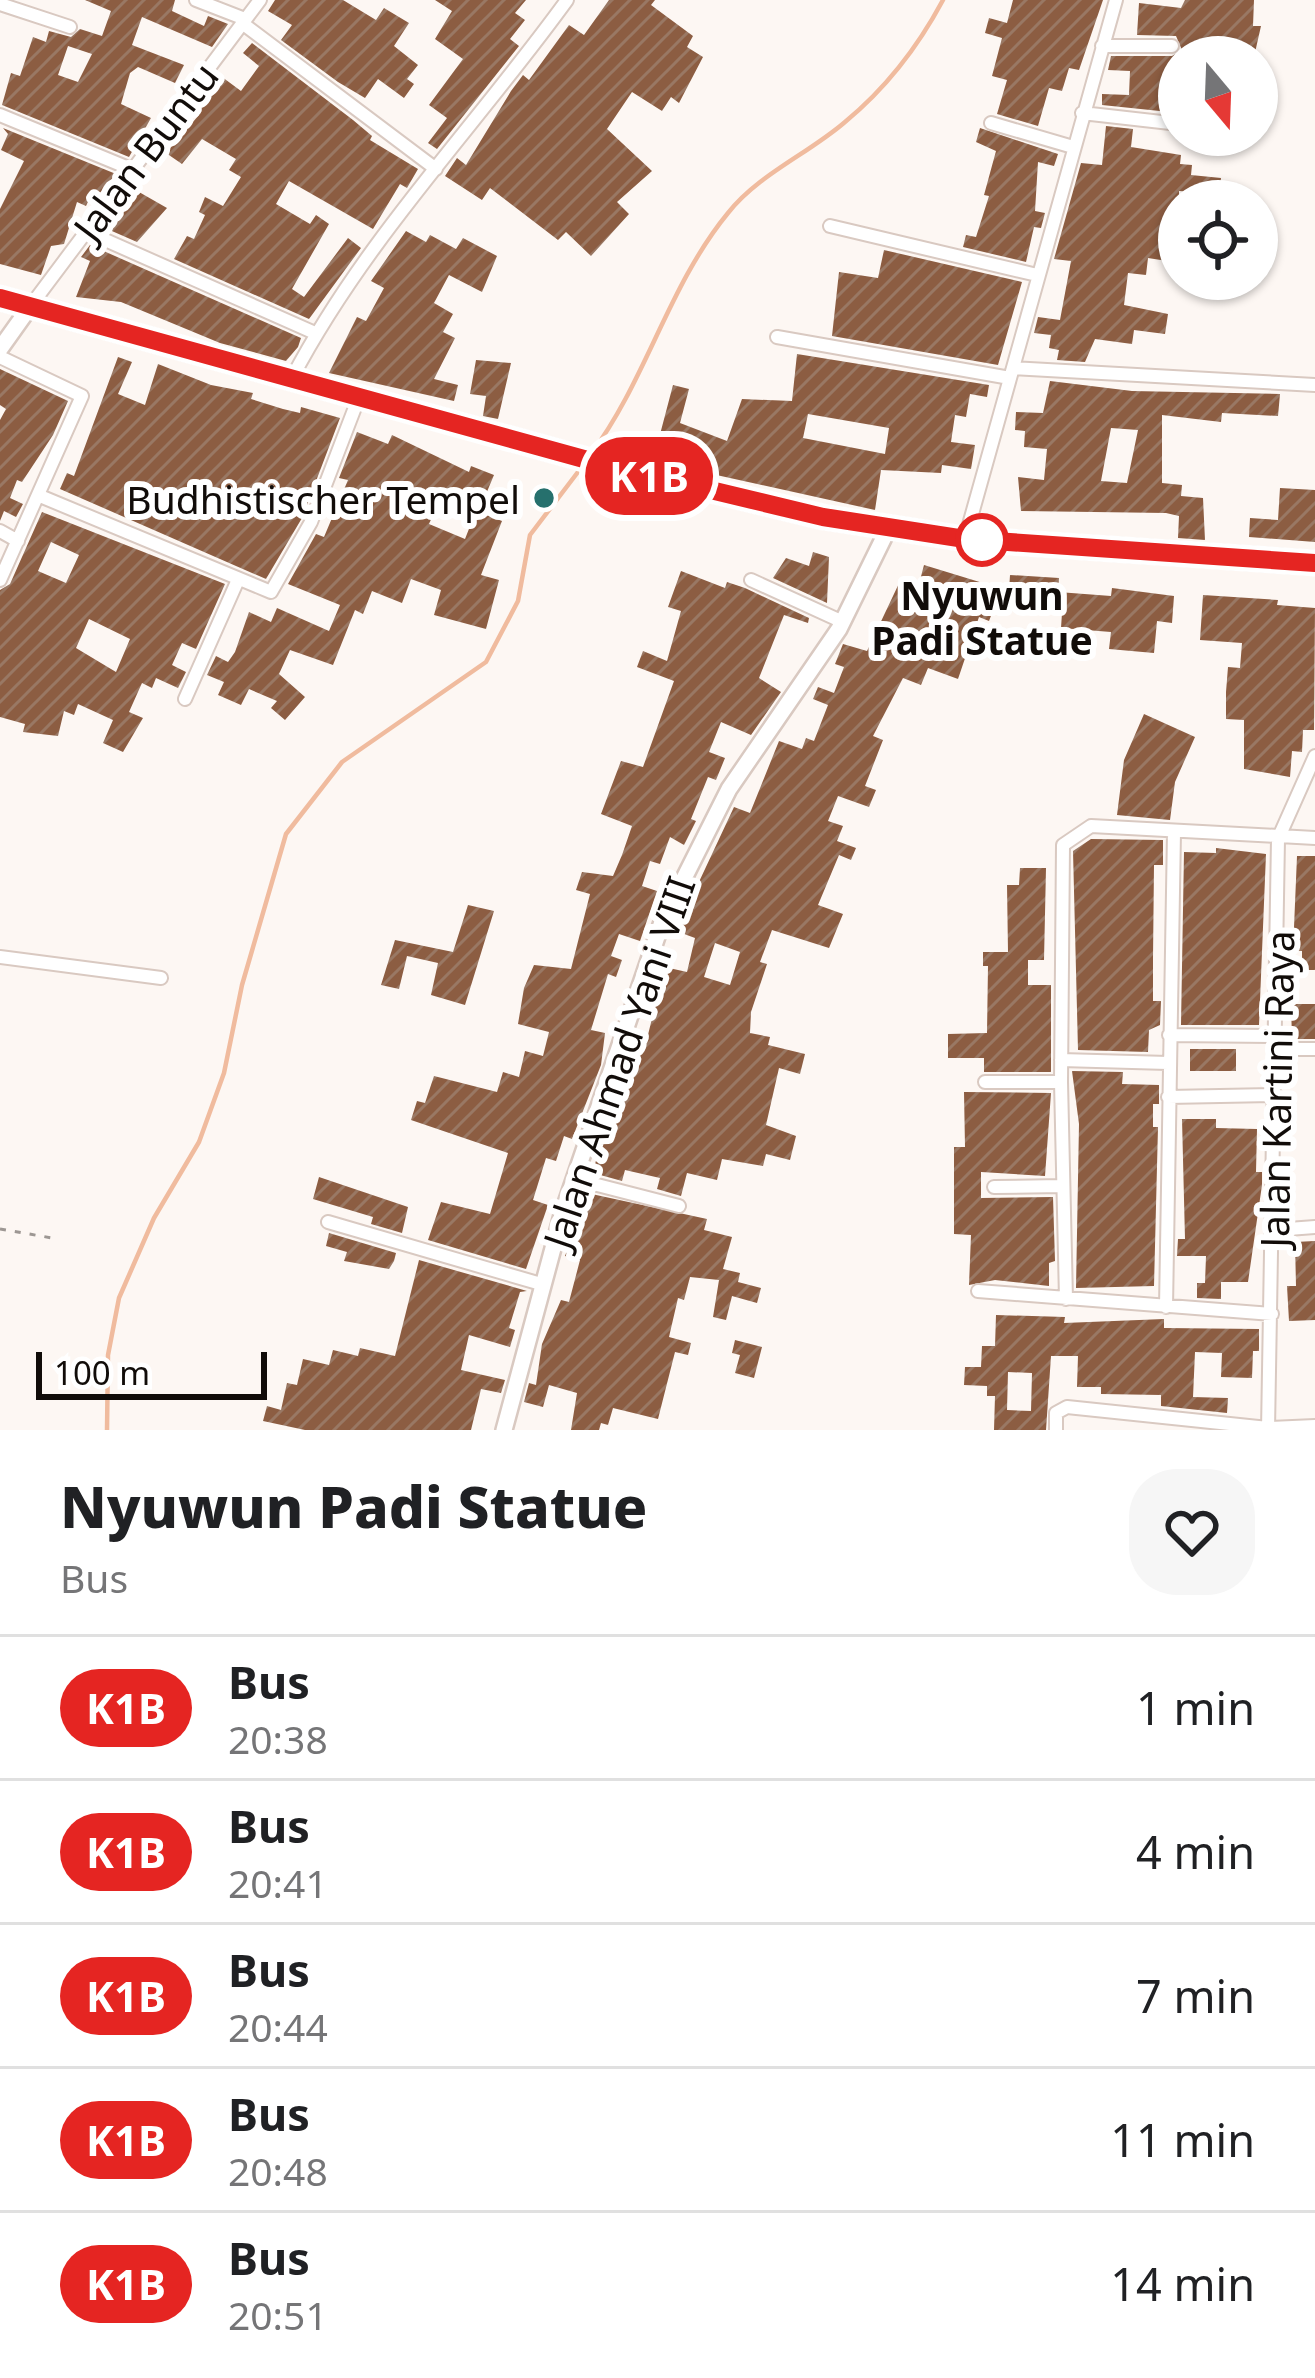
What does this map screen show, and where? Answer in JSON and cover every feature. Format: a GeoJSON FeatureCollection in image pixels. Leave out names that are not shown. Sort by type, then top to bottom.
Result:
{"type":"FeatureCollection","features":[{"type":"Feature","properties":{"kind":"highway"},"geometry":{"type":"LineString","coordinates":[[0,298],[743,501],[965,539],[1315,563]]}},
{"type":"Feature","properties":{"kind":"street"},"geometry":{"type":"LineString","coordinates":[[196,0],[243,21],[436,169]]}},
{"type":"Feature","properties":{"kind":"street","name":"Jalan Buntu"},"geometry":{"type":"LineString","coordinates":[[32,304],[260,0]]}},
{"type":"Feature","properties":{"kind":"street"},"geometry":{"type":"LineString","coordinates":[[292,378],[372,245],[567,0]]}},
{"type":"Feature","properties":{"kind":"street"},"geometry":{"type":"LineString","coordinates":[[965,539],[1116,0]]}},
{"type":"Feature","properties":{"kind":"street"},"geometry":{"type":"LineString","coordinates":[[0,4],[70,27]]}},
{"type":"Feature","properties":{"kind":"street"},"geometry":{"type":"LineString","coordinates":[[1102,46],[1158,46]]}},
{"type":"Feature","properties":{"kind":"street"},"geometry":{"type":"LineString","coordinates":[[1082,113],[1158,122]]}},
{"type":"Feature","properties":{"kind":"street"},"geometry":{"type":"LineString","coordinates":[[0,116],[130,169]]}},
{"type":"Feature","properties":{"kind":"street"},"geometry":{"type":"LineString","coordinates":[[991,123],[1072,147]]}},
{"type":"Feature","properties":{"kind":"street"},"geometry":{"type":"LineString","coordinates":[[830,226],[1036,275]]}},
{"type":"Feature","properties":{"kind":"street"},"geometry":{"type":"LineString","coordinates":[[86,231],[315,333]]}},
{"type":"Feature","properties":{"kind":"street"},"geometry":{"type":"LineString","coordinates":[[0,580],[82,396],[0,353],[32,304]]}},
{"type":"Feature","properties":{"kind":"street"},"geometry":{"type":"LineString","coordinates":[[777,337],[1011,373],[1315,386]]}},
{"type":"Feature","properties":{"kind":"street"},"geometry":{"type":"LineString","coordinates":[[40,496],[267,592],[279,587],[311,522],[359,397]]}},
{"type":"Feature","properties":{"kind":"street","name":"Jalan Ahmad Yani VIII"},"geometry":{"type":"LineString","coordinates":[[504,1430],[541,1284],[632,998],[694,851],[729,789],[843,622],[888,529]]}},
{"type":"Feature","properties":{"kind":"street"},"geometry":{"type":"LineString","coordinates":[[0,531],[19,541]]}},
{"type":"Feature","properties":{"kind":"street"},"geometry":{"type":"LineString","coordinates":[[751,580],[843,622]]}},
{"type":"Feature","properties":{"kind":"street"},"geometry":{"type":"LineString","coordinates":[[185,699],[237,582]]}},
{"type":"Feature","properties":{"kind":"street","name":"Jalan Kartini Raya"},"geometry":{"type":"LineString","coordinates":[[1268,1429],[1275,1230],[1278,839],[1315,755]]}},
{"type":"Feature","properties":{"kind":"street"},"geometry":{"type":"LineString","coordinates":[[1066,1299],[1060,1082],[1063,845],[1069,836],[1090,826],[1315,838]]}},
{"type":"Feature","properties":{"kind":"street"},"geometry":{"type":"LineString","coordinates":[[1166,1307],[1174,832]]}},
{"type":"Feature","properties":{"kind":"street"},"geometry":{"type":"LineString","coordinates":[[0,958],[161,978]]}},
{"type":"Feature","properties":{"kind":"street"},"geometry":{"type":"LineString","coordinates":[[1169,1035],[1315,1049]]}},
{"type":"Feature","properties":{"kind":"street"},"geometry":{"type":"LineString","coordinates":[[1061,1060],[1168,1064]]}},
{"type":"Feature","properties":{"kind":"street"},"geometry":{"type":"LineString","coordinates":[[985,1082],[1060,1082]]}},
{"type":"Feature","properties":{"kind":"street"},"geometry":{"type":"LineString","coordinates":[[1168,1097],[1276,1095]]}},
{"type":"Feature","properties":{"kind":"street"},"geometry":{"type":"LineString","coordinates":[[574,1179],[679,1206]]}},
{"type":"Feature","properties":{"kind":"street"},"geometry":{"type":"LineString","coordinates":[[994,1186],[1062,1186]]}},
{"type":"Feature","properties":{"kind":"street"},"geometry":{"type":"LineString","coordinates":[[328,1222],[541,1284]]}},
{"type":"Feature","properties":{"kind":"street"},"geometry":{"type":"LineString","coordinates":[[1275,1230],[1315,1227]]}},
{"type":"Feature","properties":{"kind":"street"},"geometry":{"type":"LineString","coordinates":[[978,1291],[1272,1314]]}},
{"type":"Feature","properties":{"kind":"street"},"geometry":{"type":"LineString","coordinates":[[1056,1430],[1056,1413],[1063,1407],[1159,1423],[1268,1429],[1315,1426]]}},
{"type":"Feature","properties":{"kind":"path"},"geometry":{"type":"LineString","coordinates":[[0,1229],[58,1239]]}},
{"type":"Feature","properties":{"kind":"building"},"geometry":{"type":"Polygon","coordinates":[[[85,0],[175,0],[172,11],[204,26],[208,16],[228,24],[212,47],[142,17],[132,45],[184,65],[175,83],[138,67],[130,73],[121,104],[151,118],[129,157],[2,105],[11,73],[20,76],[33,37],[46,42],[49,31],[71,37],[80,29],[102,36],[111,11],[85,0]],[[68,46],[58,75],[78,82],[92,54],[68,46]]]}},
{"type":"Feature","properties":{"kind":"building"},"geometry":{"type":"Polygon","coordinates":[[[275,0],[343,0],[376,20],[384,8],[409,23],[394,46],[418,65],[407,79],[414,84],[404,98],[378,79],[365,98],[338,82],[281,40],[292,25],[268,11],[275,0]]]}},
{"type":"Feature","properties":{"kind":"building"},"geometry":{"type":"Polygon","coordinates":[[[435,0],[526,0],[515,13],[525,20],[510,39],[519,46],[437,149],[428,143],[447,118],[429,105],[463,59],[435,39],[452,11],[435,0]]]}},
{"type":"Feature","properties":{"kind":"building"},"geometry":{"type":"Polygon","coordinates":[[[609,0],[655,0],[651,5],[693,36],[687,47],[703,57],[679,103],[671,97],[662,111],[632,92],[607,129],[652,171],[617,202],[629,214],[591,256],[566,232],[558,240],[490,188],[482,200],[445,176],[457,158],[466,165],[511,91],[523,75],[529,80],[569,25],[584,35],[609,0]]]}},
{"type":"Feature","properties":{"kind":"building"},"geometry":{"type":"Polygon","coordinates":[[[1013,0],[1103,0],[1079,70],[1069,68],[1062,91],[1049,88],[1038,126],[997,114],[1007,80],[992,76],[1002,38],[985,33],[989,18],[1007,23],[1013,0]]]}},
{"type":"Feature","properties":{"kind":"building"},"geometry":{"type":"Polygon","coordinates":[[[1185,0],[1254,0],[1253,26],[1261,26],[1259,36],[1137,35],[1139,3],[1181,8],[1185,0]]]}},
{"type":"Feature","properties":{"kind":"building"},"geometry":{"type":"Polygon","coordinates":[[[252,43],[353,120],[372,136],[370,140],[418,169],[407,188],[400,184],[373,229],[289,181],[276,204],[310,224],[316,215],[329,224],[292,289],[304,297],[348,238],[361,248],[309,319],[174,259],[187,236],[194,239],[205,215],[199,212],[205,197],[223,206],[241,177],[229,170],[236,159],[202,139],[182,164],[166,153],[199,115],[191,109],[218,74],[241,91],[259,66],[243,53],[252,43]]]}},
{"type":"Feature","properties":{"kind":"building"},"geometry":{"type":"Polygon","coordinates":[[[1111,56],[1158,56],[1158,111],[1102,105],[1102,94],[1129,95],[1130,71],[1108,70],[1111,56]]]}},
{"type":"Feature","properties":{"kind":"building"},"geometry":{"type":"Polygon","coordinates":[[[1106,126],[1133,129],[1131,147],[1158,151],[1158,156],[1181,156],[1180,164],[1192,165],[1191,175],[1221,178],[1158,180],[1158,260],[1148,258],[1146,275],[1128,273],[1124,305],[1168,314],[1165,334],[1134,330],[1132,344],[1095,339],[1085,362],[1057,360],[1059,350],[1049,348],[1051,335],[1034,333],[1038,317],[1060,320],[1071,261],[1054,259],[1081,163],[1102,165],[1106,126]]]}},
{"type":"Feature","properties":{"kind":"building"},"geometry":{"type":"Polygon","coordinates":[[[3,128],[116,174],[99,194],[93,191],[86,206],[77,202],[64,244],[51,246],[41,275],[0,264],[0,209],[24,161],[1,150],[8,134],[3,128]]]}},
{"type":"Feature","properties":{"kind":"building"},"geometry":{"type":"Polygon","coordinates":[[[980,128],[1058,154],[1054,166],[1038,162],[1035,211],[1045,213],[1041,228],[1034,227],[1026,262],[963,247],[966,235],[976,237],[996,151],[976,142],[980,128]]]}},
{"type":"Feature","properties":{"kind":"building"},"geometry":{"type":"Polygon","coordinates":[[[132,188],[167,208],[137,242],[105,228],[132,188]]]}},
{"type":"Feature","properties":{"kind":"building"},"geometry":{"type":"Polygon","coordinates":[[[406,231],[426,242],[430,235],[456,249],[463,238],[497,256],[482,292],[449,275],[434,303],[453,314],[443,332],[455,338],[434,379],[458,385],[454,401],[329,373],[357,317],[366,321],[384,288],[371,281],[406,231]]]}},
{"type":"Feature","properties":{"kind":"building"},"geometry":{"type":"Polygon","coordinates":[[[90,245],[301,338],[298,347],[286,361],[220,343],[121,302],[76,297],[90,261],[81,257],[90,245]]]}},
{"type":"Feature","properties":{"kind":"building"},"geometry":{"type":"Polygon","coordinates":[[[884,250],[1022,282],[998,365],[832,336],[839,272],[878,278],[884,250]]]}},
{"type":"Feature","properties":{"kind":"building"},"geometry":{"type":"Polygon","coordinates":[[[797,354],[989,385],[987,397],[970,394],[966,417],[955,415],[951,442],[975,445],[971,469],[942,465],[941,473],[881,470],[875,510],[653,461],[673,385],[689,389],[680,423],[727,441],[742,399],[792,401],[797,354]],[[808,414],[803,438],[885,454],[889,428],[808,414]]]}},
{"type":"Feature","properties":{"kind":"building"},"geometry":{"type":"Polygon","coordinates":[[[118,357],[132,362],[118,394],[145,405],[158,364],[211,385],[253,393],[251,399],[283,409],[300,413],[301,407],[340,418],[302,518],[266,579],[60,489],[67,473],[74,476],[118,357]]]}},
{"type":"Feature","properties":{"kind":"building"},"geometry":{"type":"Polygon","coordinates":[[[476,360],[511,363],[498,419],[483,416],[486,396],[470,394],[476,360]]]}},
{"type":"Feature","properties":{"kind":"building"},"geometry":{"type":"Polygon","coordinates":[[[0,369],[68,401],[53,435],[22,482],[17,480],[10,498],[23,504],[16,517],[4,511],[0,521],[0,420],[6,409],[0,405],[0,369]]]}},
{"type":"Feature","properties":{"kind":"building"},"geometry":{"type":"Polygon","coordinates":[[[1050,381],[1132,391],[1280,394],[1278,416],[1222,413],[1221,422],[1162,415],[1162,483],[1182,485],[1181,496],[1203,498],[1205,540],[1178,538],[1179,516],[1166,513],[1021,511],[1018,477],[1044,480],[1047,449],[1024,447],[1025,431],[1015,430],[1016,412],[1043,413],[1050,381]],[[1111,428],[1101,481],[1127,483],[1138,430],[1111,428]]]}},
{"type":"Feature","properties":{"kind":"building"},"geometry":{"type":"Polygon","coordinates":[[[357,432],[388,444],[392,435],[469,472],[471,466],[494,475],[481,506],[444,491],[429,524],[465,539],[476,511],[502,521],[481,575],[499,580],[486,629],[434,615],[441,590],[411,579],[402,603],[372,591],[363,614],[355,610],[333,665],[290,650],[279,674],[305,697],[285,720],[271,708],[277,701],[249,689],[241,705],[218,695],[224,682],[207,675],[216,656],[228,662],[235,652],[249,612],[271,622],[277,608],[329,631],[340,605],[288,584],[316,534],[324,537],[348,480],[339,478],[357,432]]]}},
{"type":"Feature","properties":{"kind":"building"},"geometry":{"type":"Polygon","coordinates":[[[1280,488],[1315,490],[1315,542],[1249,537],[1250,518],[1278,520],[1280,488]]]}},
{"type":"Feature","properties":{"kind":"building"},"geometry":{"type":"Polygon","coordinates":[[[42,512],[225,584],[196,649],[182,643],[172,665],[186,672],[178,688],[156,678],[152,688],[142,683],[129,712],[143,718],[123,752],[103,743],[113,720],[78,704],[74,715],[64,711],[58,736],[23,732],[25,724],[0,717],[0,590],[10,584],[42,512]],[[51,542],[38,571],[66,583],[79,555],[51,542]],[[89,619],[76,648],[116,672],[130,639],[89,619]]]}},
{"type":"Feature","properties":{"kind":"building"},"geometry":{"type":"Polygon","coordinates":[[[813,552],[829,557],[827,603],[773,578],[786,558],[809,566],[813,552]]]}},
{"type":"Feature","properties":{"kind":"building"},"geometry":{"type":"Polygon","coordinates":[[[924,565],[1009,591],[1010,575],[1059,578],[1058,592],[1111,596],[1112,588],[1174,596],[1172,623],[1157,621],[1154,653],[1109,649],[1111,632],[1061,628],[1062,613],[994,608],[989,621],[979,617],[958,679],[928,668],[921,685],[903,678],[873,736],[883,740],[865,786],[876,790],[869,807],[838,796],[828,821],[843,826],[837,841],[856,848],[851,860],[839,855],[818,905],[843,914],[829,948],[772,930],[760,962],[767,964],[751,1012],[750,1033],[770,1037],[768,1045],[805,1054],[800,1074],[779,1068],[766,1125],[796,1136],[790,1160],[766,1154],[763,1166],[722,1159],[717,1180],[687,1173],[681,1196],[657,1189],[660,1178],[625,1170],[622,1181],[593,1173],[603,1131],[613,1133],[621,1101],[615,1100],[636,1037],[647,1039],[656,1002],[648,1000],[653,987],[663,989],[669,968],[687,972],[695,938],[676,931],[734,807],[750,813],[779,741],[802,749],[806,738],[814,741],[828,705],[813,699],[818,687],[834,693],[844,667],[835,664],[843,644],[867,651],[902,577],[919,584],[924,565]],[[715,943],[704,977],[730,985],[740,952],[715,943]]]}},
{"type":"Feature","properties":{"kind":"building"},"geometry":{"type":"Polygon","coordinates":[[[681,571],[725,588],[727,582],[745,588],[809,618],[808,623],[784,615],[759,678],[781,692],[751,735],[721,722],[709,752],[725,758],[716,780],[708,777],[684,845],[670,837],[660,864],[650,861],[642,886],[657,891],[640,941],[619,934],[611,956],[622,960],[616,977],[608,974],[591,1030],[605,1033],[601,1065],[572,1139],[564,1136],[556,1161],[546,1158],[533,1200],[548,1205],[526,1269],[428,1240],[441,1202],[490,1214],[508,1153],[411,1120],[417,1101],[425,1103],[434,1076],[497,1092],[503,1072],[519,1077],[525,1051],[543,1056],[549,1032],[518,1024],[524,988],[534,965],[571,969],[590,894],[576,890],[582,872],[613,876],[622,855],[632,826],[601,814],[621,761],[643,767],[674,681],[637,667],[643,651],[667,661],[681,611],[668,607],[681,571]]]}},
{"type":"Feature","properties":{"kind":"building"},"geometry":{"type":"Polygon","coordinates":[[[1203,595],[1278,600],[1277,605],[1315,608],[1314,730],[1303,730],[1302,752],[1292,751],[1290,777],[1244,769],[1244,720],[1226,719],[1228,667],[1240,668],[1242,643],[1200,640],[1203,595]]]}},
{"type":"Feature","properties":{"kind":"building"},"geometry":{"type":"Polygon","coordinates":[[[1144,714],[1195,737],[1175,782],[1170,820],[1117,815],[1124,760],[1144,714]]]}},
{"type":"Feature","properties":{"kind":"building"},"geometry":{"type":"Polygon","coordinates":[[[1091,839],[1163,840],[1163,865],[1154,865],[1153,1001],[1161,1001],[1160,1025],[1149,1030],[1148,1052],[1078,1050],[1073,851],[1091,839]]]}},
{"type":"Feature","properties":{"kind":"building"},"geometry":{"type":"Polygon","coordinates":[[[1216,848],[1266,854],[1259,1025],[1181,1025],[1184,852],[1216,853],[1216,848]]]}},
{"type":"Feature","properties":{"kind":"building"},"geometry":{"type":"Polygon","coordinates":[[[1297,856],[1315,856],[1315,970],[1302,970],[1302,951],[1293,951],[1297,856]]]}},
{"type":"Feature","properties":{"kind":"building"},"geometry":{"type":"Polygon","coordinates":[[[1020,868],[1046,868],[1044,960],[1028,960],[1028,985],[1051,985],[1051,1072],[984,1072],[984,1058],[948,1058],[948,1034],[987,1033],[988,966],[983,966],[983,952],[1008,952],[1007,885],[1019,885],[1020,868]]]}},
{"type":"Feature","properties":{"kind":"building"},"geometry":{"type":"Polygon","coordinates":[[[468,905],[494,911],[465,1005],[431,995],[438,963],[407,956],[399,989],[381,985],[395,940],[453,952],[468,905]]]}},
{"type":"Feature","properties":{"kind":"building"},"geometry":{"type":"Polygon","coordinates":[[[1291,1004],[1315,1004],[1315,1039],[1292,1039],[1291,1004]]]}},
{"type":"Feature","properties":{"kind":"building"},"geometry":{"type":"Polygon","coordinates":[[[1190,1049],[1236,1049],[1236,1071],[1190,1071],[1190,1049]]]}},
{"type":"Feature","properties":{"kind":"building"},"geometry":{"type":"Polygon","coordinates":[[[1072,1071],[1123,1072],[1122,1084],[1159,1085],[1159,1104],[1153,1104],[1153,1127],[1158,1127],[1154,1286],[1076,1288],[1079,1124],[1072,1071]]]}},
{"type":"Feature","properties":{"kind":"building"},"geometry":{"type":"Polygon","coordinates":[[[964,1092],[1051,1093],[1045,1176],[981,1172],[981,1198],[1053,1197],[1055,1261],[1049,1263],[1049,1286],[995,1280],[969,1285],[971,1235],[954,1234],[954,1147],[965,1147],[964,1092]]]}},
{"type":"Feature","properties":{"kind":"building"},"geometry":{"type":"Polygon","coordinates":[[[1182,1119],[1216,1119],[1216,1128],[1257,1129],[1256,1172],[1262,1172],[1262,1185],[1248,1282],[1221,1282],[1221,1299],[1197,1298],[1197,1283],[1205,1283],[1206,1256],[1177,1256],[1178,1239],[1185,1239],[1182,1119]]]}},
{"type":"Feature","properties":{"kind":"building"},"geometry":{"type":"Polygon","coordinates":[[[319,1177],[408,1207],[402,1233],[371,1224],[373,1217],[313,1199],[319,1177]]]}},
{"type":"Feature","properties":{"kind":"building"},"geometry":{"type":"Polygon","coordinates":[[[587,1193],[707,1219],[704,1230],[732,1237],[723,1269],[740,1273],[738,1282],[761,1288],[757,1303],[732,1296],[726,1320],[713,1317],[719,1280],[690,1277],[684,1300],[678,1298],[669,1337],[691,1343],[688,1355],[675,1352],[658,1419],[613,1408],[608,1425],[601,1423],[599,1430],[571,1430],[577,1393],[549,1385],[543,1407],[524,1402],[529,1383],[536,1385],[542,1344],[561,1300],[569,1302],[580,1260],[565,1256],[587,1193]]]}},
{"type":"Feature","properties":{"kind":"building"},"geometry":{"type":"Polygon","coordinates":[[[329,1233],[396,1253],[394,1261],[389,1269],[344,1261],[347,1252],[326,1246],[329,1233]]]}},
{"type":"Feature","properties":{"kind":"building"},"geometry":{"type":"Polygon","coordinates":[[[1315,1241],[1315,1320],[1289,1321],[1287,1286],[1296,1286],[1295,1242],[1315,1241]]]}},
{"type":"Feature","properties":{"kind":"building"},"geometry":{"type":"Polygon","coordinates":[[[419,1260],[527,1291],[520,1292],[509,1328],[515,1330],[510,1347],[469,1335],[461,1370],[505,1380],[501,1393],[481,1389],[471,1430],[305,1430],[263,1421],[267,1406],[281,1410],[287,1383],[297,1385],[303,1359],[329,1365],[333,1350],[358,1356],[360,1348],[395,1356],[419,1260]]]}},
{"type":"Feature","properties":{"kind":"building"},"geometry":{"type":"Polygon","coordinates":[[[996,1315],[1065,1317],[1064,1323],[1164,1319],[1164,1328],[1259,1329],[1252,1378],[1221,1377],[1222,1353],[1195,1352],[1193,1397],[1228,1398],[1227,1413],[1161,1406],[1161,1395],[1101,1394],[1101,1387],[1077,1387],[1078,1356],[1051,1356],[1046,1430],[994,1430],[995,1396],[987,1396],[987,1386],[964,1385],[965,1367],[981,1367],[982,1346],[995,1346],[996,1315]],[[1008,1372],[1007,1410],[1031,1411],[1032,1373],[1008,1372]]]}},
{"type":"Feature","properties":{"kind":"building"},"geometry":{"type":"Polygon","coordinates":[[[735,1340],[762,1347],[754,1378],[735,1373],[740,1355],[732,1353],[735,1340]]]}},
{"type":"Feature","properties":{"kind":"waterway"},"geometry":{"type":"LineString","coordinates":[[591,454],[628,395],[689,271],[728,213],[754,187],[860,109],[912,50],[943,0]]}},
{"type":"Feature","properties":{"kind":"waterway"},"geometry":{"type":"LineString","coordinates":[[107,1430],[108,1355],[119,1298],[154,1218],[199,1142],[224,1073],[242,985],[286,834],[342,762],[486,662],[518,601],[530,535],[581,468]]}},
{"type":"Feature","properties":{"kind":"bus line","name":"K1B"},"geometry":{"type":"LineString","coordinates":[[0,298],[743,501],[965,539],[1315,563]]}},
{"type":"Feature","properties":{"kind":"place","name":"Budhistischer Tempel"},"geometry":{"type":"Point","coordinates":[544,498]}},
{"type":"Feature","properties":{"kind":"place","name":"Nyuwun Padi Statue"},"geometry":{"type":"Point","coordinates":[982,540]}}]}
